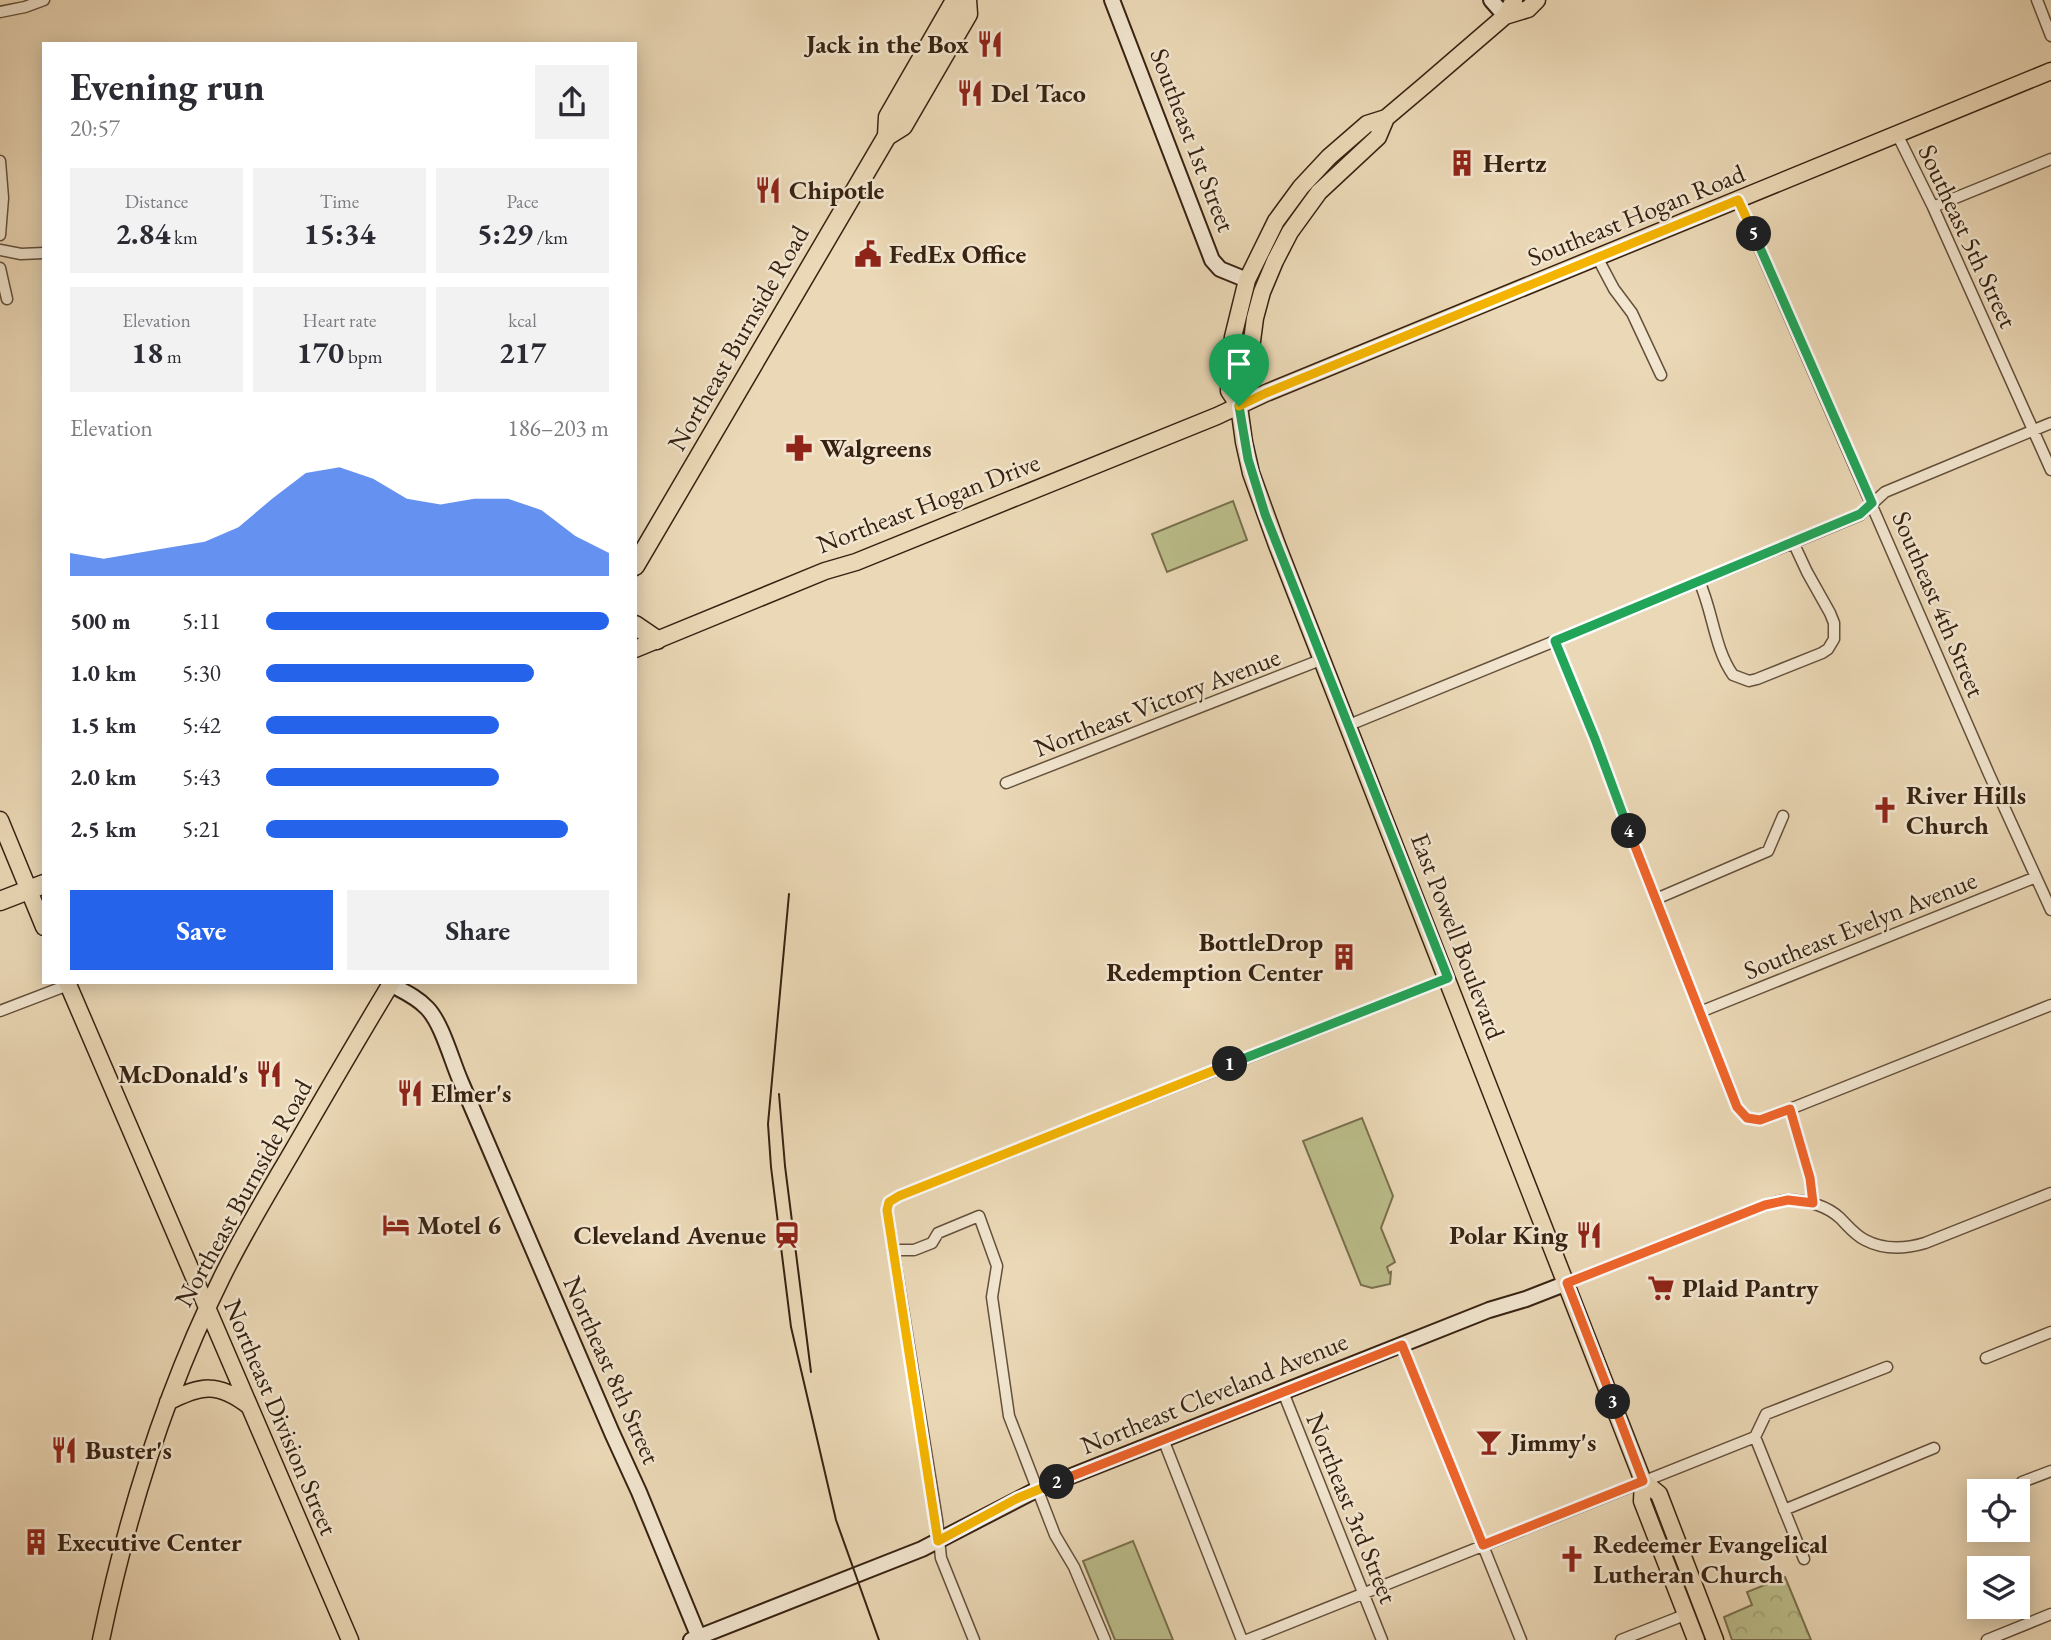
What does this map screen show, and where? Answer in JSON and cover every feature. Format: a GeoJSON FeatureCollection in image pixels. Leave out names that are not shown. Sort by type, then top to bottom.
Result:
{"type":"FeatureCollection","features":[{"type":"Feature","properties":{"kind":"highway","name":"Northeast Burnside Road"},"geometry":{"type":"LineString","coordinates":[[637,563],[887,136],[888,117],[940,26],[953,4],[965,0],[968,14],[903,126],[887,136]]}},
{"type":"Feature","properties":{"kind":"highway"},"geometry":{"type":"LineString","coordinates":[[918,99],[923,75],[944,37],[944,30],[940,26]]}},
{"type":"Feature","properties":{"kind":"highway"},"geometry":{"type":"LineString","coordinates":[[637,626],[657,640]]}},
{"type":"Feature","properties":{"kind":"highway"},"geometry":{"type":"LineString","coordinates":[[0,901],[36,887]]}},
{"type":"Feature","properties":{"kind":"main road","name":"East Powell Boulevard"},"geometry":{"type":"LineString","coordinates":[[1239,406],[1229,391],[1230,358],[1247,280],[1276,221],[1301,187],[1329,157],[1367,124],[1386,118],[1505,16],[1514,0]]}},
{"type":"Feature","properties":{"kind":"main road","name":"East Powell Boulevard"},"geometry":{"type":"LineString","coordinates":[[1505,16],[1528,9],[1537,0]]}},
{"type":"Feature","properties":{"kind":"main road","name":"Southeast Hogan Road"},"geometry":{"type":"LineString","coordinates":[[1239,406],[2051,71]]}},
{"type":"Feature","properties":{"kind":"main road","name":"East Powell Boulevard"},"geometry":{"type":"LineString","coordinates":[[1386,118],[1378,137],[1319,192],[1290,232],[1275,261],[1262,292],[1253,328],[1247,379],[1239,406],[1244,442],[1255,484],[1643,1481],[1643,1501],[1696,1640]]}},
{"type":"Feature","properties":{"kind":"main road"},"geometry":{"type":"LineString","coordinates":[[1276,221],[1290,232]]}},
{"type":"Feature","properties":{"kind":"main road","name":"Northeast Hogan Drive"},"geometry":{"type":"LineString","coordinates":[[637,648],[1239,406]]}},
{"type":"Feature","properties":{"kind":"main road"},"geometry":{"type":"LineString","coordinates":[[0,820],[36,887],[42,917]]}},
{"type":"Feature","properties":{"kind":"main road","name":"Northeast Division Street"},"geometry":{"type":"LineString","coordinates":[[67,984],[350,1640]]}},
{"type":"Feature","properties":{"kind":"main road","name":"Northeast Burnside Road"},"geometry":{"type":"LineString","coordinates":[[101,1640],[131,1513],[168,1402],[208,1308],[250,1223],[390,984]]}},
{"type":"Feature","properties":{"kind":"main road"},"geometry":{"type":"LineString","coordinates":[[168,1402],[195,1390],[220,1388],[250,1407]]}},
{"type":"Feature","properties":{"kind":"main road","name":"East Powell Boulevard"},"geometry":{"type":"LineString","coordinates":[[1643,1481],[1659,1494],[1715,1640]]}},
{"type":"Feature","properties":{"kind":"main road"},"geometry":{"type":"LineString","coordinates":[[1687,1614],[1696,1618],[1706,1640]]}},
{"type":"Feature","properties":{"kind":"street"},"geometry":{"type":"LineString","coordinates":[[0,12],[44,0]]}},
{"type":"Feature","properties":{"kind":"street","name":"Southeast 1st Street"},"geometry":{"type":"LineString","coordinates":[[1112,0],[1212,260],[1220,269],[1247,280]]}},
{"type":"Feature","properties":{"kind":"street"},"geometry":{"type":"LineString","coordinates":[[1491,0],[1505,16]]}},
{"type":"Feature","properties":{"kind":"street"},"geometry":{"type":"LineString","coordinates":[[2037,0],[2051,36]]}},
{"type":"Feature","properties":{"kind":"street","name":"Southeast 5th Street"},"geometry":{"type":"LineString","coordinates":[[1897,134],[1933,207],[2051,470]]}},
{"type":"Feature","properties":{"kind":"street"},"geometry":{"type":"LineString","coordinates":[[1933,207],[2051,159]]}},
{"type":"Feature","properties":{"kind":"street"},"geometry":{"type":"LineString","coordinates":[[0,162],[3,198],[0,235]]}},
{"type":"Feature","properties":{"kind":"street","name":"Southeast 4th Street"},"geometry":{"type":"LineString","coordinates":[[1738,200],[2051,910]]}},
{"type":"Feature","properties":{"kind":"street"},"geometry":{"type":"LineString","coordinates":[[0,250],[21,254],[42,253]]}},
{"type":"Feature","properties":{"kind":"street"},"geometry":{"type":"LineString","coordinates":[[1597,257],[1614,289],[1632,313],[1661,375]]}},
{"type":"Feature","properties":{"kind":"street"},"geometry":{"type":"LineString","coordinates":[[0,268],[7,299]]}},
{"type":"Feature","properties":{"kind":"street"},"geometry":{"type":"LineString","coordinates":[[1349,725],[1860,514],[1885,492],[2051,423]]}},
{"type":"Feature","properties":{"kind":"street"},"geometry":{"type":"LineString","coordinates":[[1699,581],[1706,596],[1721,651],[1733,675],[1749,681],[1782,669],[1828,649],[1836,632],[1830,613],[1793,542]]}},
{"type":"Feature","properties":{"kind":"street"},"geometry":{"type":"LineString","coordinates":[[1555,641],[1737,1107],[1747,1118],[1760,1120],[1790,1109],[2051,1004]]}},
{"type":"Feature","properties":{"kind":"street","name":"Northeast Victory Avenue"},"geometry":{"type":"LineString","coordinates":[[1006,783],[1323,659]]}},
{"type":"Feature","properties":{"kind":"street"},"geometry":{"type":"LineString","coordinates":[[1656,899],[1768,851],[1783,816]]}},
{"type":"Feature","properties":{"kind":"street","name":"Southeast Evelyn Avenue"},"geometry":{"type":"LineString","coordinates":[[1700,1012],[2036,877]]}},
{"type":"Feature","properties":{"kind":"street"},"geometry":{"type":"LineString","coordinates":[[974,1640],[941,1558],[887,1210],[889,1202],[1448,978]]}},
{"type":"Feature","properties":{"kind":"street"},"geometry":{"type":"LineString","coordinates":[[0,1011],[65,984]]}},
{"type":"Feature","properties":{"kind":"street","name":"Northeast 8th Street"},"geometry":{"type":"LineString","coordinates":[[393,984],[427,1007],[439,1024],[466,1094],[639,1492],[697,1639]]}},
{"type":"Feature","properties":{"kind":"street"},"geometry":{"type":"LineString","coordinates":[[1790,1109],[1810,1178],[1813,1203]]}},
{"type":"Feature","properties":{"kind":"street"},"geometry":{"type":"LineString","coordinates":[[1567,1283],[1765,1205],[1788,1200],[1813,1203],[1839,1217],[1866,1241],[1892,1247],[1913,1246],[1942,1237],[2051,1193]]}},
{"type":"Feature","properties":{"kind":"street"},"geometry":{"type":"LineString","coordinates":[[894,1250],[914,1250],[932,1243],[938,1233],[979,1216],[997,1266],[992,1297],[1009,1416],[1055,1535],[1074,1567],[1105,1640]]}},
{"type":"Feature","properties":{"kind":"street","name":"Northeast Cleveland Avenue"},"geometry":{"type":"LineString","coordinates":[[697,1639],[938,1541],[1036,1490],[1489,1310],[1567,1283]]}},
{"type":"Feature","properties":{"kind":"street"},"geometry":{"type":"LineString","coordinates":[[1986,1358],[2051,1332]]}},
{"type":"Feature","properties":{"kind":"street"},"geometry":{"type":"LineString","coordinates":[[1402,1345],[1521,1640]]}},
{"type":"Feature","properties":{"kind":"street"},"geometry":{"type":"LineString","coordinates":[[1163,1439],[1245,1640],[1755,1437],[1766,1414],[1887,1367]]}},
{"type":"Feature","properties":{"kind":"street","name":"Northeast 3rd Street"},"geometry":{"type":"LineString","coordinates":[[1283,1392],[1382,1640]]}},
{"type":"Feature","properties":{"kind":"street"},"geometry":{"type":"LineString","coordinates":[[1755,1437],[1804,1559]]}},
{"type":"Feature","properties":{"kind":"street"},"geometry":{"type":"LineString","coordinates":[[1784,1510],[1934,1448]]}},
{"type":"Feature","properties":{"kind":"street"},"geometry":{"type":"LineString","coordinates":[[2030,1479],[2051,1471]]}},
{"type":"Feature","properties":{"kind":"street"},"geometry":{"type":"LineString","coordinates":[[1620,1640],[1687,1614]]}},
{"type":"Feature","properties":{"kind":"street"},"geometry":{"type":"LineString","coordinates":[[1987,1640],[2051,1614]]}},
{"type":"Feature","properties":{"kind":"street"},"geometry":{"type":"LineString","coordinates":[[2015,1629],[2020,1640]]}},
{"type":"Feature","properties":{"kind":"green space"},"geometry":{"type":"Polygon","coordinates":[[[1233,501],[1247,540],[1167,572],[1152,534],[1233,501]]]}},
{"type":"Feature","properties":{"kind":"green space"},"geometry":{"type":"Polygon","coordinates":[[[1362,1118],[1393,1196],[1381,1228],[1395,1262],[1387,1267],[1389,1273],[1391,1272],[1390,1284],[1372,1288],[1361,1285],[1303,1141],[1362,1118]]]}},
{"type":"Feature","properties":{"kind":"green space"},"geometry":{"type":"Polygon","coordinates":[[[1133,1541],[1173,1640],[1115,1640],[1083,1561],[1133,1541]]]}},
{"type":"Feature","properties":{"kind":"green space"},"geometry":{"type":"Polygon","coordinates":[[[1785,1577],[1811,1640],[1732,1640],[1724,1617],[1752,1605],[1747,1592],[1785,1577]]]}},
{"type":"Feature","properties":{"kind":"tram line"},"geometry":{"type":"LineString","coordinates":[[789,894],[768,1124],[771,1167],[791,1327],[836,1520],[879,1640]]}},
{"type":"Feature","properties":{"kind":"tram line"},"geometry":{"type":"LineString","coordinates":[[779,1094],[785,1166],[811,1372]]}},
{"type":"Feature","properties":{"kind":"place","name":"Jack in the Box"},"geometry":{"type":"Point","coordinates":[990,44]}},
{"type":"Feature","properties":{"kind":"place","name":"Del Taco"},"geometry":{"type":"Point","coordinates":[970,93]}},
{"type":"Feature","properties":{"kind":"place","name":"Hertz"},"geometry":{"type":"Point","coordinates":[1462,163]}},
{"type":"Feature","properties":{"kind":"place","name":"Chipotle"},"geometry":{"type":"Point","coordinates":[768,190]}},
{"type":"Feature","properties":{"kind":"place","name":"FedEx Office"},"geometry":{"type":"Point","coordinates":[868,254]}},
{"type":"Feature","properties":{"kind":"place","name":"Walgreens"},"geometry":{"type":"Point","coordinates":[799,448]}},
{"type":"Feature","properties":{"kind":"place","name":"River Hills Church"},"geometry":{"type":"Point","coordinates":[1885,810]}},
{"type":"Feature","properties":{"kind":"place","name":"BottleDrop Redemption Center"},"geometry":{"type":"Point","coordinates":[1344,957]}},
{"type":"Feature","properties":{"kind":"place","name":"McDonald's"},"geometry":{"type":"Point","coordinates":[269,1074]}},
{"type":"Feature","properties":{"kind":"place","name":"Elmer's"},"geometry":{"type":"Point","coordinates":[410,1093]}},
{"type":"Feature","properties":{"kind":"place","name":"Motel 6"},"geometry":{"type":"Point","coordinates":[396,1225]}},
{"type":"Feature","properties":{"kind":"place","name":"Cleveland Avenue"},"geometry":{"type":"Point","coordinates":[787,1235]}},
{"type":"Feature","properties":{"kind":"place","name":"Polar King"},"geometry":{"type":"Point","coordinates":[1589,1235]}},
{"type":"Feature","properties":{"kind":"place","name":"Plaid Pantry"},"geometry":{"type":"Point","coordinates":[1661,1288]}},
{"type":"Feature","properties":{"kind":"place","name":"Jimmy's"},"geometry":{"type":"Point","coordinates":[1489,1442]}},
{"type":"Feature","properties":{"kind":"place","name":"Buster's"},"geometry":{"type":"Point","coordinates":[64,1450]}},
{"type":"Feature","properties":{"kind":"place","name":"Executive Center"},"geometry":{"type":"Point","coordinates":[36,1542]}},
{"type":"Feature","properties":{"kind":"place","name":"Redeemer Evangelical Lutheran Church"},"geometry":{"type":"Point","coordinates":[1572,1559]}},
{"type":"Feature","properties":{"kind":"route"},"geometry":{"type":"LineString","coordinates":[[1738,200],[1872,503],[1860,514],[1555,641],[1737,1107],[1747,1118],[1760,1120],[1790,1109],[1810,1178],[1813,1203],[1788,1200],[1765,1205],[1567,1283],[1643,1481],[1483,1545],[1402,1345],[1036,1490],[938,1541],[937,1520],[887,1210],[889,1202],[1448,978],[1265,514],[1248,459],[1239,406],[1738,200]]}}]}
